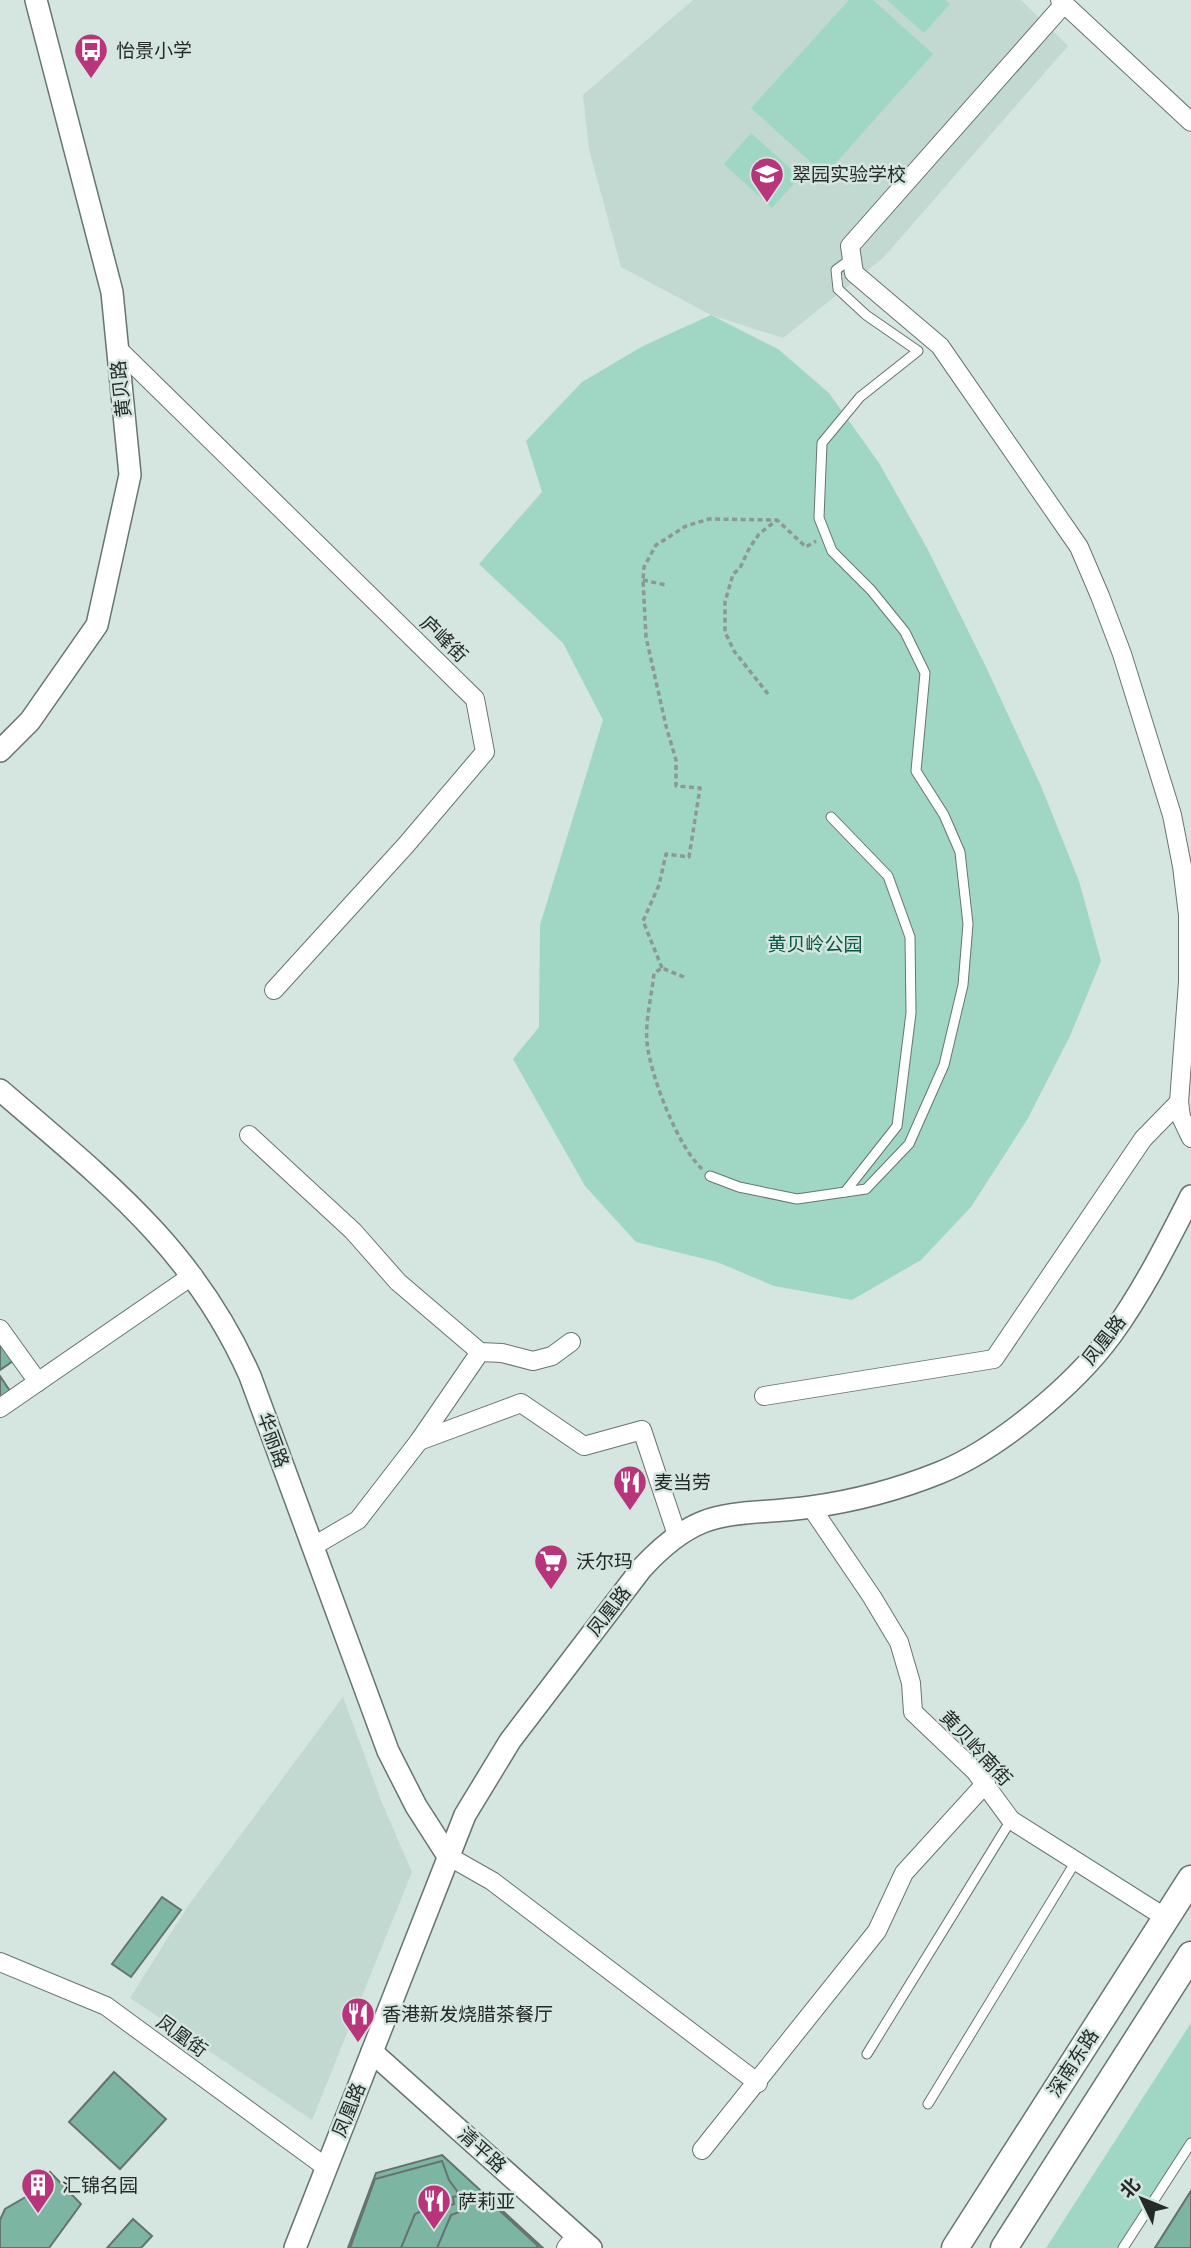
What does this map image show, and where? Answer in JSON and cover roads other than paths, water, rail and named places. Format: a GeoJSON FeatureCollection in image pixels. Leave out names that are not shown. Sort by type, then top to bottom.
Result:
{"type":"FeatureCollection","features":[{"type":"Feature","properties":{"kind":"main road","name":"深南东路"},"geometry":{"type":"LineString","coordinates":[[955,2248],[1191,1879]]}},
{"type":"Feature","properties":{"kind":"main road"},"geometry":{"type":"LineString","coordinates":[[1004,2248],[1191,1955]]}},
{"type":"Feature","properties":{"kind":"street","name":"黄贝路"},"geometry":{"type":"LineString","coordinates":[[0,751],[30,720],[97,625],[130,475],[112,292],[36,0]]}},
{"type":"Feature","properties":{"kind":"street"},"geometry":{"type":"LineString","coordinates":[[1191,122],[1062,2],[850,246],[854,273],[940,346],[1079,547],[1100,596],[1122,654],[1172,815],[1182,866],[1188,915],[1188,969],[1179,1102],[1181,1117],[1191,1138]]}},
{"type":"Feature","properties":{"kind":"street","name":"庐峰街"},"geometry":{"type":"LineString","coordinates":[[117,348],[475,699],[485,752],[406,845],[274,990]]}},
{"type":"Feature","properties":{"kind":"street","name":"华丽路"},"geometry":{"type":"LineString","coordinates":[[0,1090],[120,1193],[161,1235],[193,1275],[237,1347],[388,1751],[416,1806],[448,1856]]}},
{"type":"Feature","properties":{"kind":"street"},"geometry":{"type":"LineString","coordinates":[[764,1396],[994,1359],[1143,1139],[1179,1102]]}},
{"type":"Feature","properties":{"kind":"street"},"geometry":{"type":"LineString","coordinates":[[249,1135],[353,1231],[398,1282],[480,1352],[502,1353],[533,1361],[552,1356],[571,1342]]}},
{"type":"Feature","properties":{"kind":"street","name":"凤凰路"},"geometry":{"type":"LineString","coordinates":[[295,2248],[458,1830],[478,1792],[526,1719],[642,1568],[677,1535],[723,1515],[811,1507],[881,1492],[941,1473],[984,1450],[1025,1420],[1074,1377],[1110,1336],[1148,1277],[1191,1196]]}},
{"type":"Feature","properties":{"kind":"street"},"geometry":{"type":"LineString","coordinates":[[0,1408],[193,1275]]}},
{"type":"Feature","properties":{"kind":"street"},"geometry":{"type":"LineString","coordinates":[[0,1329],[38,1382]]}},
{"type":"Feature","properties":{"kind":"street"},"geometry":{"type":"LineString","coordinates":[[312,1547],[358,1520],[419,1441],[480,1352]]}},
{"type":"Feature","properties":{"kind":"street"},"geometry":{"type":"LineString","coordinates":[[419,1441],[521,1403],[584,1447],[642,1430],[677,1535]]}},
{"type":"Feature","properties":{"kind":"street","name":"黄贝岭南街"},"geometry":{"type":"LineString","coordinates":[[811,1507],[899,1642],[911,1683],[913,1712],[986,1783],[1011,1820],[1166,1918]]}},
{"type":"Feature","properties":{"kind":"street"},"geometry":{"type":"LineString","coordinates":[[702,2150],[877,1931],[904,1873],[986,1783]]}},
{"type":"Feature","properties":{"kind":"street"},"geometry":{"type":"LineString","coordinates":[[448,1856],[492,1881],[758,2083]]}},
{"type":"Feature","properties":{"kind":"street","name":"凤凰街"},"geometry":{"type":"LineString","coordinates":[[0,1962],[106,2006],[327,2168]]}},
{"type":"Feature","properties":{"kind":"street","name":"清平路"},"geometry":{"type":"LineString","coordinates":[[372,2052],[578,2244]]}},
{"type":"Feature","properties":{"kind":"lane"},"geometry":{"type":"LineString","coordinates":[[710,1176],[739,1186],[797,1199],[866,1189],[909,1144],[944,1065],[963,985],[968,924],[960,852],[944,815],[916,771],[925,673],[905,632],[871,590],[832,551],[819,518],[822,443],[860,397],[918,351],[866,315],[838,289],[836,270],[852,257]]}},
{"type":"Feature","properties":{"kind":"lane"},"geometry":{"type":"LineString","coordinates":[[831,817],[888,876],[910,937],[911,1013],[897,1126],[845,1192]]}},
{"type":"Feature","properties":{"kind":"lane"},"geometry":{"type":"LineString","coordinates":[[867,2054],[1011,1820]]}},
{"type":"Feature","properties":{"kind":"lane"},"geometry":{"type":"LineString","coordinates":[[928,2104],[1076,1861]]}},
{"type":"Feature","properties":{"kind":"lane"},"geometry":{"type":"LineString","coordinates":[[1123,2248],[1191,2143]]}},
{"type":"Feature","properties":{"kind":"place","name":"怡景小学"},"geometry":{"type":"Point","coordinates":[91,80]}},
{"type":"Feature","properties":{"kind":"place","name":"翠园实验学校"},"geometry":{"type":"Point","coordinates":[767,204]}},
{"type":"Feature","properties":{"kind":"place","name":"麦当劳"},"geometry":{"type":"Point","coordinates":[630,1512]}},
{"type":"Feature","properties":{"kind":"place","name":"沃尔玛"},"geometry":{"type":"Point","coordinates":[551,1591]}},
{"type":"Feature","properties":{"kind":"place","name":"香港新发烧腊茶餐厅"},"geometry":{"type":"Point","coordinates":[358,2044]}},
{"type":"Feature","properties":{"kind":"place","name":"汇锦名园"},"geometry":{"type":"Point","coordinates":[38,2215]}},
{"type":"Feature","properties":{"kind":"place","name":"萨莉亚"},"geometry":{"type":"Point","coordinates":[434,2231]}},
{"type":"Feature","properties":{"kind":"park label","name":"黄贝岭公园"},"geometry":{"type":"Point","coordinates":[815,944]}}]}
